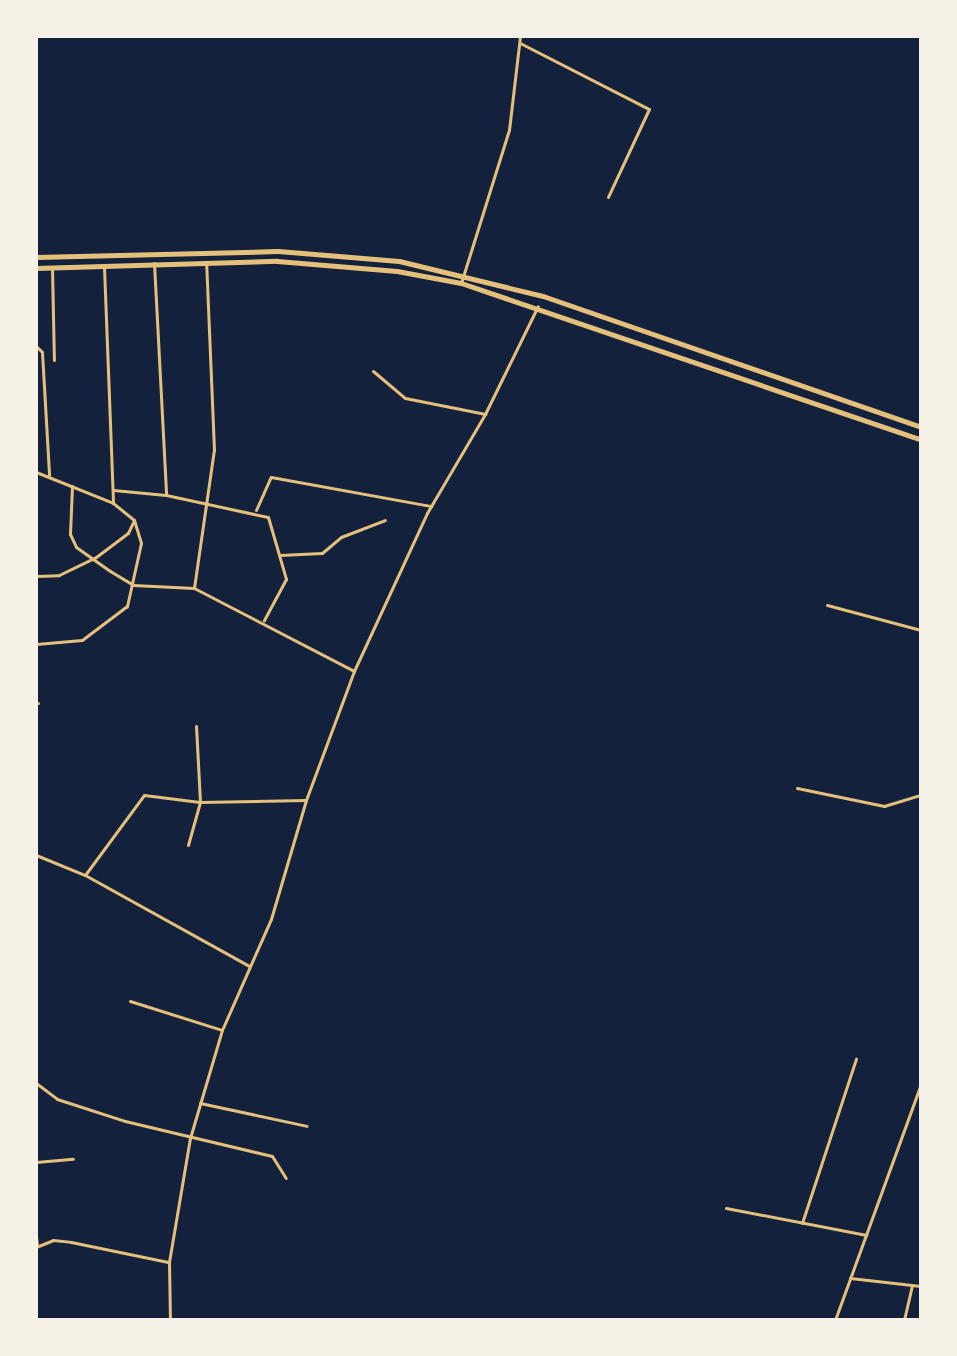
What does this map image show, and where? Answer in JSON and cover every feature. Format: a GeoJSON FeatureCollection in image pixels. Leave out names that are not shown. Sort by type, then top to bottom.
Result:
{"type":"FeatureCollection","features":[{"type":"Feature","properties":{"kind":"main road"},"geometry":{"type":"LineString","coordinates":[[36,257],[278,251],[399,261],[463,274],[543,296],[720,361],[921,427]]}},
{"type":"Feature","properties":{"kind":"main road"},"geometry":{"type":"LineString","coordinates":[[36,268],[206,262],[338,264],[461,283],[538,306],[921,440]]}},
{"type":"Feature","properties":{"kind":"street"},"geometry":{"type":"LineString","coordinates":[[461,283],[509,130],[520,36]]}},
{"type":"Feature","properties":{"kind":"street"},"geometry":{"type":"LineString","coordinates":[[520,43],[649,109],[608,197]]}},
{"type":"Feature","properties":{"kind":"street"},"geometry":{"type":"LineString","coordinates":[[194,588],[203,503],[214,450],[206,262]]}},
{"type":"Feature","properties":{"kind":"street"},"geometry":{"type":"LineString","coordinates":[[154,263],[166,495]]}},
{"type":"Feature","properties":{"kind":"street"},"geometry":{"type":"LineString","coordinates":[[104,265],[113,503]]}},
{"type":"Feature","properties":{"kind":"street"},"geometry":{"type":"LineString","coordinates":[[52,268],[54,360]]}},
{"type":"Feature","properties":{"kind":"street"},"geometry":{"type":"LineString","coordinates":[[170,1320],[169,1262],[190,1138],[222,1030],[271,919],[306,800],[354,671],[431,506],[485,414],[538,306]]}},
{"type":"Feature","properties":{"kind":"street"},"geometry":{"type":"LineString","coordinates":[[36,346],[42,352],[49,475]]}},
{"type":"Feature","properties":{"kind":"street"},"geometry":{"type":"LineString","coordinates":[[373,371],[405,398],[485,414]]}},
{"type":"Feature","properties":{"kind":"street"},"geometry":{"type":"LineString","coordinates":[[36,472],[113,503],[134,520],[141,543],[127,606],[82,640],[36,644]]}},
{"type":"Feature","properties":{"kind":"street"},"geometry":{"type":"LineString","coordinates":[[256,511],[271,477],[431,506]]}},
{"type":"Feature","properties":{"kind":"street"},"geometry":{"type":"LineString","coordinates":[[72,486],[70,534],[76,547],[96,557],[133,585],[194,588],[264,620],[354,671]]}},
{"type":"Feature","properties":{"kind":"street"},"geometry":{"type":"LineString","coordinates":[[113,490],[166,495],[256,511],[268,517],[280,555],[285,587],[264,620]]}},
{"type":"Feature","properties":{"kind":"street"},"geometry":{"type":"LineString","coordinates":[[36,576],[59,575],[96,557],[128,533],[134,520]]}},
{"type":"Feature","properties":{"kind":"street"},"geometry":{"type":"LineString","coordinates":[[280,555],[322,553],[341,537],[385,520]]}},
{"type":"Feature","properties":{"kind":"street"},"geometry":{"type":"LineString","coordinates":[[827,605],[921,630]]}},
{"type":"Feature","properties":{"kind":"street"},"geometry":{"type":"LineString","coordinates":[[188,845],[200,802],[196,726]]}},
{"type":"Feature","properties":{"kind":"street"},"geometry":{"type":"LineString","coordinates":[[797,788],[884,806],[921,795]]}},
{"type":"Feature","properties":{"kind":"street"},"geometry":{"type":"LineString","coordinates":[[85,875],[139,798],[152,793],[200,802],[306,800]]}},
{"type":"Feature","properties":{"kind":"street"},"geometry":{"type":"LineString","coordinates":[[36,855],[85,875],[249,966]]}},
{"type":"Feature","properties":{"kind":"street"},"geometry":{"type":"LineString","coordinates":[[130,1001],[222,1030]]}},
{"type":"Feature","properties":{"kind":"street"},"geometry":{"type":"LineString","coordinates":[[802,1223],[856,1059]]}},
{"type":"Feature","properties":{"kind":"street"},"geometry":{"type":"LineString","coordinates":[[36,1083],[57,1099],[190,1138],[272,1156],[286,1178]]}},
{"type":"Feature","properties":{"kind":"street"},"geometry":{"type":"LineString","coordinates":[[835,1320],[921,1084]]}},
{"type":"Feature","properties":{"kind":"street"},"geometry":{"type":"LineString","coordinates":[[200,1103],[307,1126]]}},
{"type":"Feature","properties":{"kind":"street"},"geometry":{"type":"LineString","coordinates":[[36,1162],[73,1159]]}},
{"type":"Feature","properties":{"kind":"street"},"geometry":{"type":"LineString","coordinates":[[726,1208],[866,1235]]}},
{"type":"Feature","properties":{"kind":"street"},"geometry":{"type":"LineString","coordinates":[[36,1236],[36,1246],[71,1242],[169,1262]]}},
{"type":"Feature","properties":{"kind":"street"},"geometry":{"type":"LineString","coordinates":[[850,1278],[921,1286]]}},
{"type":"Feature","properties":{"kind":"street"},"geometry":{"type":"LineString","coordinates":[[904,1320],[912,1285]]}}]}
